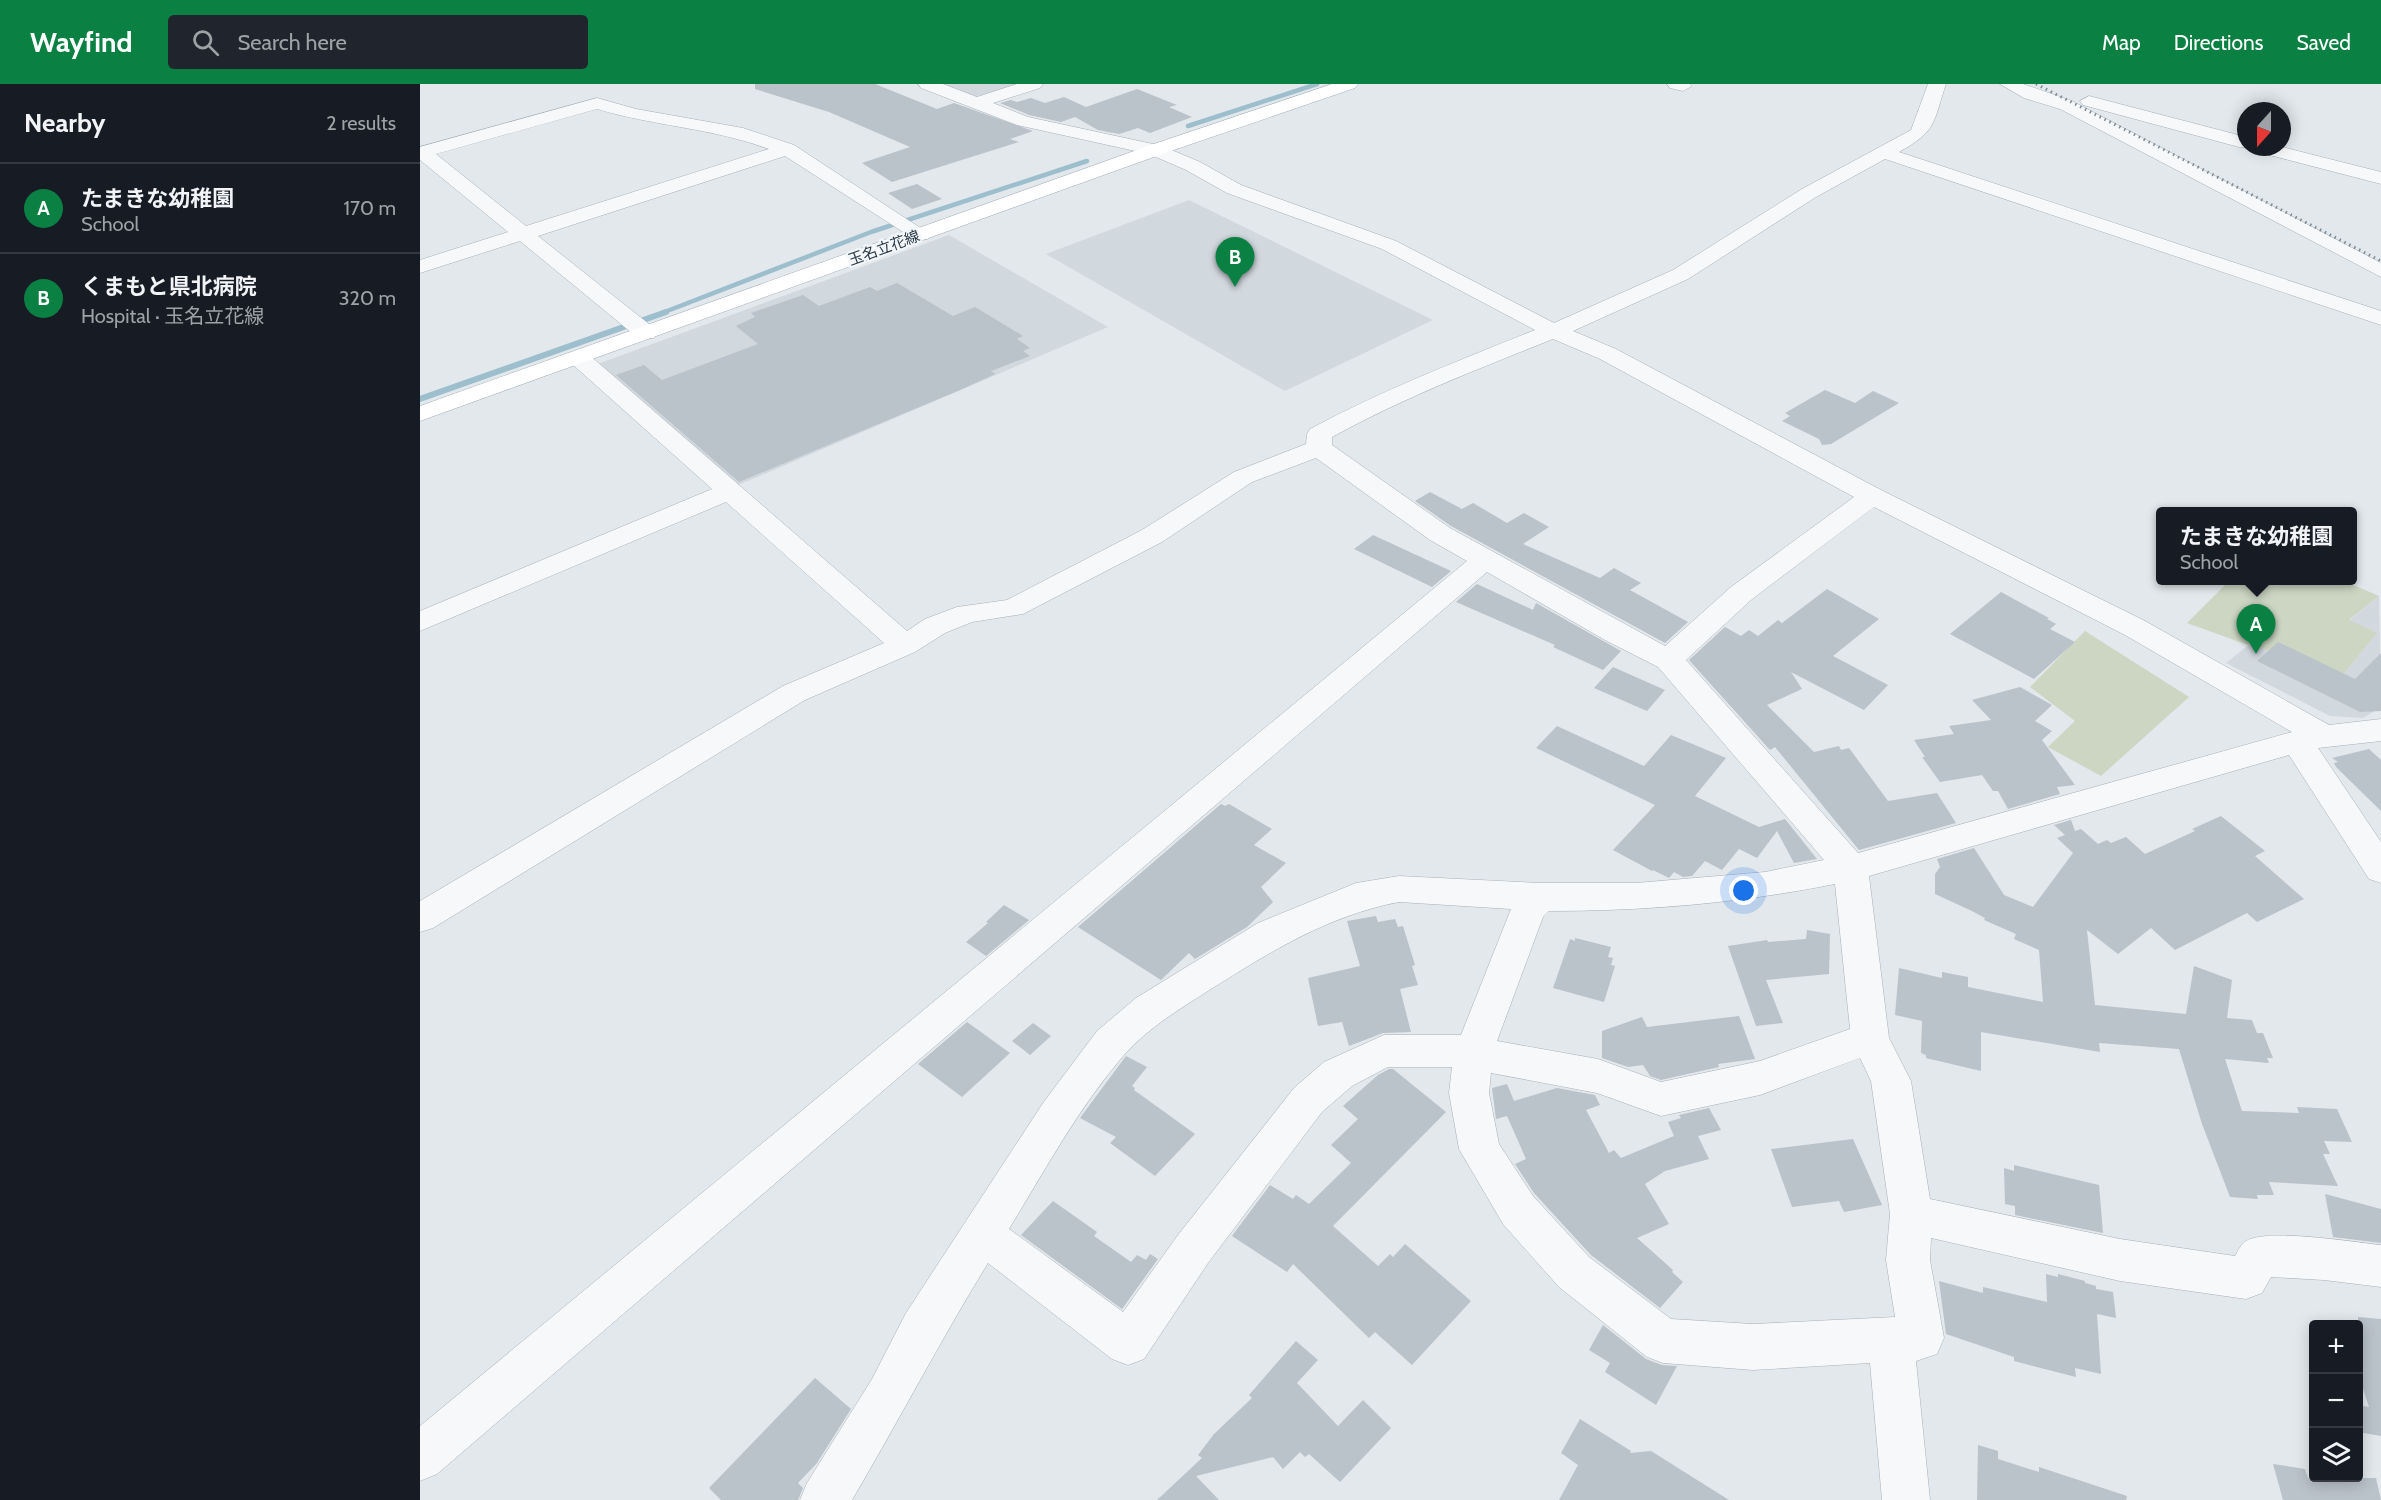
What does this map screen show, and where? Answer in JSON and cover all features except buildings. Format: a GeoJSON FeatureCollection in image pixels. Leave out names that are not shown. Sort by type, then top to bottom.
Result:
{"type":"FeatureCollection","features":[{"type":"Feature","properties":{"kind":"main road","name":"玉名立花線"},"geometry":{"type":"LineString","coordinates":[[420,414],[1345,84]]}},
{"type":"Feature","properties":{"kind":"street"},"geometry":{"type":"LineString","coordinates":[[927,84],[979,102],[1023,121],[1155,150],[1193,166],[1234,189],[1389,245],[1555,332],[1608,354],[1872,496],[2135,628],[2310,739],[2381,870]]}},
{"type":"Feature","properties":{"kind":"street"},"geometry":{"type":"LineString","coordinates":[[979,102],[1034,84]]}},
{"type":"Feature","properties":{"kind":"street"},"geometry":{"type":"LineString","coordinates":[[1320,448],[1319,434],[1348,418],[1482,358],[1555,332],[1663,284],[1809,192],[1884,153],[1922,128],[1937,84]]}},
{"type":"Feature","properties":{"kind":"street"},"geometry":{"type":"LineString","coordinates":[[2009,84],[2030,94],[2066,105],[2381,271]]}},
{"type":"Feature","properties":{"kind":"street"},"geometry":{"type":"LineString","coordinates":[[2066,105],[2100,102],[2120,110],[2237,141]]}},
{"type":"Feature","properties":{"kind":"street"},"geometry":{"type":"LineString","coordinates":[[421,152],[597,104],[633,114],[743,133],[787,149],[921,235]]}},
{"type":"Feature","properties":{"kind":"street"},"geometry":{"type":"LineString","coordinates":[[420,267],[787,149]]}},
{"type":"Feature","properties":{"kind":"street"},"geometry":{"type":"LineString","coordinates":[[421,152],[646,333]]}},
{"type":"Feature","properties":{"kind":"street"},"geometry":{"type":"LineString","coordinates":[[1884,153],[2381,318]]}},
{"type":"Feature","properties":{"kind":"street"},"geometry":{"type":"LineString","coordinates":[[2291,155],[2381,178]]}},
{"type":"Feature","properties":{"kind":"street"},"geometry":{"type":"LineString","coordinates":[[579,358],[905,645]]}},
{"type":"Feature","properties":{"kind":"street"},"geometry":{"type":"LineString","coordinates":[[1320,448],[1440,534],[1615,633],[1669,660],[1851,868],[1870,1038],[1891,1081],[1911,1214],[1908,1260],[1921,1338],[1753,1347],[1663,1341],[1574,1272],[1518,1210],[1480,1149],[1469,1093],[1473,1053],[1528,911],[1540,897]]}},
{"type":"Feature","properties":{"kind":"street"},"geometry":{"type":"LineString","coordinates":[[420,918],[794,693],[905,645],[935,626],[967,613],[1013,608],[1152,536],[1243,477],[1320,448]]}},
{"type":"Feature","properties":{"kind":"street"},"geometry":{"type":"LineString","coordinates":[[420,622],[729,491]]}},
{"type":"Feature","properties":{"kind":"street"},"geometry":{"type":"LineString","coordinates":[[1669,660],[1691,635],[1771,569],[1872,496]]}},
{"type":"Feature","properties":{"kind":"street"},"geometry":{"type":"LineString","coordinates":[[420,1457],[1485,560]]}},
{"type":"Feature","properties":{"kind":"street"},"geometry":{"type":"LineString","coordinates":[[824,1500],[888,1395],[922,1329],[1057,1115],[1111,1043],[1149,1009],[1271,933],[1356,897],[1399,890],[1540,897],[1636,897],[1765,885],[1851,868],[2264,749],[2310,739],[2381,730]]}},
{"type":"Feature","properties":{"kind":"street"},"geometry":{"type":"LineString","coordinates":[[981,1236],[1002,1248],[1128,1343],[1263,1155],[1308,1100],[1338,1074],[1384,1051],[1443,1050],[1473,1053],[1598,1076],[1661,1099],[1760,1078],[1870,1038]]}},
{"type":"Feature","properties":{"kind":"street"},"geometry":{"type":"LineString","coordinates":[[1911,1214],[2197,1274],[2246,1278],[2259,1256],[2324,1258],[2381,1266]]}},
{"type":"Feature","properties":{"kind":"street"},"geometry":{"type":"LineString","coordinates":[[1891,1340],[1906,1500]]}},
{"type":"Feature","properties":{"kind":"shaded area"},"geometry":{"type":"Polygon","coordinates":[[[943,84],[1029,84],[982,99],[943,84]]]}},
{"type":"Feature","properties":{"kind":"shaded area"},"geometry":{"type":"Polygon","coordinates":[[[1189,200],[1433,320],[1285,391],[1046,254],[1189,200]]]}},
{"type":"Feature","properties":{"kind":"shaded area"},"geometry":{"type":"Polygon","coordinates":[[[949,235],[1108,327],[729,489],[595,365],[949,235]]]}},
{"type":"Feature","properties":{"kind":"shaded area"},"geometry":{"type":"Polygon","coordinates":[[[2379,596],[2381,707],[2363,718],[2330,716],[2226,663],[2251,643],[2337,682],[2377,633],[2349,621],[2379,596]]]}},
{"type":"Feature","properties":{"kind":"green space"},"geometry":{"type":"Polygon","coordinates":[[[2225,585],[2353,585],[2379,596],[2349,620],[2377,633],[2337,682],[2251,643],[2248,645],[2187,623],[2225,585]]]}},
{"type":"Feature","properties":{"kind":"green space"},"geometry":{"type":"Polygon","coordinates":[[[2085,631],[2189,697],[2101,776],[2048,747],[2075,721],[2030,687],[2085,631]]]}},
{"type":"Feature","properties":{"kind":"waterway"},"geometry":{"type":"LineString","coordinates":[[1188,126],[1317,84]]}},
{"type":"Feature","properties":{"kind":"waterway"},"geometry":{"type":"LineString","coordinates":[[662,313],[871,232],[1087,161]]}},
{"type":"Feature","properties":{"kind":"waterway"},"geometry":{"type":"LineString","coordinates":[[420,399],[666,312]]}},
{"type":"Feature","properties":{"kind":"railway"},"geometry":{"type":"LineString","coordinates":[[2036,84],[2381,261]]}},
{"type":"Feature","properties":{"kind":"place","name":"くまもと県北病院"},"geometry":{"type":"Point","coordinates":[1235,287]}},
{"type":"Feature","properties":{"kind":"place","name":"たまきな幼稚園"},"geometry":{"type":"Point","coordinates":[2256,654]}}]}
